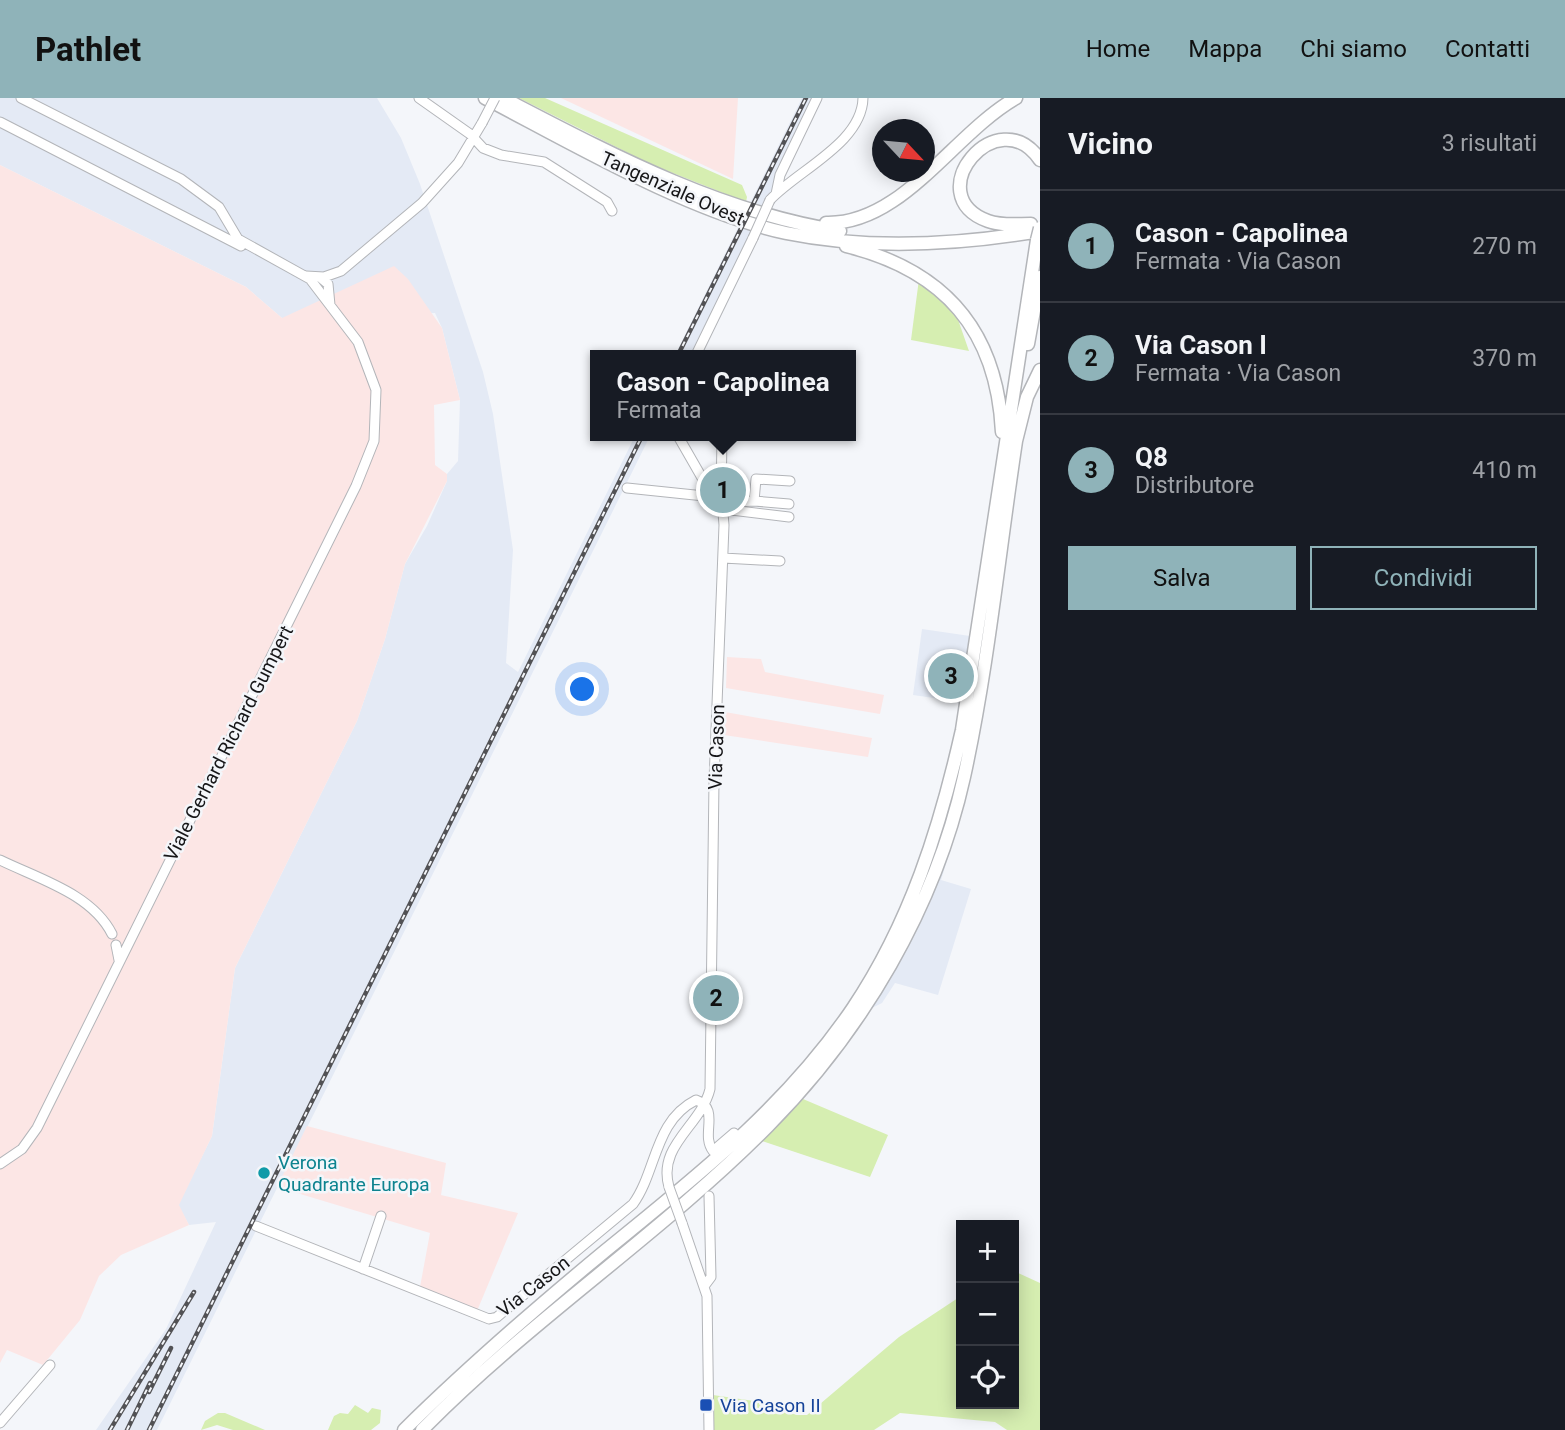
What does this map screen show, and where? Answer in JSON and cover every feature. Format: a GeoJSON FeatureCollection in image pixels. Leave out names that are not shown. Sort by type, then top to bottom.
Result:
{"type":"FeatureCollection","features":[{"type":"Feature","properties":{"kind":"highway","name":"Tangenziale Ovest"},"geometry":{"type":"LineString","coordinates":[[485,98],[628,171],[706,206],[734,217],[801,235],[918,244],[967,241],[1038,229]]}},
{"type":"Feature","properties":{"kind":"highway","name":"Tangenziale Ovest"},"geometry":{"type":"LineString","coordinates":[[503,98],[684,187],[787,220],[844,232],[927,238],[1038,229]]}},
{"type":"Feature","properties":{"kind":"highway","name":"Tangenziale Ovest"},"geometry":{"type":"LineString","coordinates":[[787,220],[836,223],[873,215],[901,195],[978,123],[1016,98]]}},
{"type":"Feature","properties":{"kind":"highway"},"geometry":{"type":"LineString","coordinates":[[404,1430],[479,1359],[738,1142],[804,1073],[865,989],[914,894],[944,808],[962,730],[1038,229],[996,223],[977,215],[962,192],[961,172],[975,148],[1001,138],[1026,144],[1040,160]]}},
{"type":"Feature","properties":{"kind":"highway"},"geometry":{"type":"LineString","coordinates":[[801,235],[898,262],[921,275],[950,299],[977,335],[993,373],[1000,403],[1003,455]]}},
{"type":"Feature","properties":{"kind":"highway"},"geometry":{"type":"LineString","coordinates":[[1016,442],[1017,411],[1040,277]]}},
{"type":"Feature","properties":{"kind":"highway"},"geometry":{"type":"LineString","coordinates":[[423,1429],[510,1348],[766,1128],[819,1070],[869,1001],[924,894],[963,778],[1016,442],[1027,397],[1040,370]]}},
{"type":"Feature","properties":{"kind":"street"},"geometry":{"type":"LineString","coordinates":[[21,98],[181,179],[219,207],[238,239],[262,254]]}},
{"type":"Feature","properties":{"kind":"street"},"geometry":{"type":"LineString","coordinates":[[419,98],[489,151],[534,158],[551,166],[607,202],[612,211]]}},
{"type":"Feature","properties":{"kind":"street"},"geometry":{"type":"LineString","coordinates":[[319,278],[335,275],[349,266],[435,191],[474,138],[495,98]]}},
{"type":"Feature","properties":{"kind":"street"},"geometry":{"type":"LineString","coordinates":[[698,350],[773,197],[779,176],[817,98]]}},
{"type":"Feature","properties":{"kind":"street"},"geometry":{"type":"LineString","coordinates":[[773,197],[850,134],[860,115],[863,98]]}},
{"type":"Feature","properties":{"kind":"street"},"geometry":{"type":"LineString","coordinates":[[0,122],[304,275],[327,282],[328,302]]}},
{"type":"Feature","properties":{"kind":"street"},"geometry":{"type":"LineString","coordinates":[[304,275],[328,302]]}},
{"type":"Feature","properties":{"kind":"street","name":"Viale Gerhard Richard Gumpert"},"geometry":{"type":"LineString","coordinates":[[0,1164],[16,1155],[32,1137],[372,449],[377,408],[373,376],[358,342],[328,302]]}},
{"type":"Feature","properties":{"kind":"street"},"geometry":{"type":"LineString","coordinates":[[680,441],[689,459],[716,495],[789,517]]}},
{"type":"Feature","properties":{"kind":"street","name":"Via Cason"},"geometry":{"type":"LineString","coordinates":[[709,1430],[705,1285],[669,1187],[666,1171],[672,1148],[706,1104],[711,1074],[714,781],[723,558],[716,495],[721,477],[722,441]]}},
{"type":"Feature","properties":{"kind":"street","name":"Via Cason"},"geometry":{"type":"LineString","coordinates":[[716,495],[721,477]]}},
{"type":"Feature","properties":{"kind":"street"},"geometry":{"type":"LineString","coordinates":[[754,501],[757,479],[789,481]]}},
{"type":"Feature","properties":{"kind":"street"},"geometry":{"type":"LineString","coordinates":[[627,488],[789,504]]}},
{"type":"Feature","properties":{"kind":"street"},"geometry":{"type":"LineString","coordinates":[[723,558],[780,561]]}},
{"type":"Feature","properties":{"kind":"street"},"geometry":{"type":"LineString","coordinates":[[0,860],[87,903],[100,914],[113,934]]}},
{"type":"Feature","properties":{"kind":"street"},"geometry":{"type":"LineString","coordinates":[[116,945],[119,960]]}},
{"type":"Feature","properties":{"kind":"street","name":"Via Cason"},"geometry":{"type":"LineString","coordinates":[[256,1226],[489,1319],[497,1317],[633,1204],[646,1181],[654,1153],[671,1123],[688,1104],[696,1100],[706,1104],[710,1110],[710,1149],[717,1150],[734,1133]]}},
{"type":"Feature","properties":{"kind":"street","name":"Via Cason"},"geometry":{"type":"LineString","coordinates":[[705,1285],[711,1277],[709,1196]]}},
{"type":"Feature","properties":{"kind":"street"},"geometry":{"type":"LineString","coordinates":[[363,1269],[381,1216]]}},
{"type":"Feature","properties":{"kind":"street"},"geometry":{"type":"LineString","coordinates":[[0,1423],[50,1366]]}},
{"type":"Feature","properties":{"kind":"shaded area","name":"Verona Quadrante Europa"},"geometry":{"type":"Polygon","coordinates":[[[0,98],[377,98],[401,138],[420,184],[483,372],[493,414],[513,550],[506,663],[518,672],[633,441],[648,441],[157,1430],[96,1430],[166,1329],[216,1222],[189,1225],[178,1205],[212,1136],[235,968],[357,721],[385,639],[405,564],[427,526],[447,481],[447,474],[458,461],[460,400],[442,328],[435,313],[282,318],[246,287],[0,165],[0,98]]]}},
{"type":"Feature","properties":{"kind":"shaded area"},"geometry":{"type":"Polygon","coordinates":[[[561,98],[738,98],[733,179],[561,98]]]}},
{"type":"Feature","properties":{"kind":"shaded area"},"geometry":{"type":"Polygon","coordinates":[[[802,98],[818,98],[692,350],[677,350],[802,98]]]}},
{"type":"Feature","properties":{"kind":"shaded area"},"geometry":{"type":"Polygon","coordinates":[[[0,165],[246,287],[282,318],[394,266],[408,279],[442,328],[460,400],[434,405],[435,465],[447,474],[447,481],[405,564],[385,639],[357,721],[235,968],[212,1136],[179,1205],[189,1225],[121,1255],[99,1276],[80,1320],[43,1365],[7,1350],[0,1363],[0,165]]]}},
{"type":"Feature","properties":{"kind":"shaded area"},"geometry":{"type":"Polygon","coordinates":[[[922,629],[970,636],[962,702],[913,695],[922,629]]]}},
{"type":"Feature","properties":{"kind":"shaded area"},"geometry":{"type":"Polygon","coordinates":[[[727,657],[761,659],[765,672],[884,695],[880,714],[726,688],[727,657]]]}},
{"type":"Feature","properties":{"kind":"shaded area"},"geometry":{"type":"Polygon","coordinates":[[[725,712],[872,738],[868,757],[724,735],[725,712]]]}},
{"type":"Feature","properties":{"kind":"shaded area"},"geometry":{"type":"Polygon","coordinates":[[[957,818],[955,835],[941,880],[971,889],[938,995],[895,983],[882,1003],[868,1010],[957,818]]]}},
{"type":"Feature","properties":{"kind":"shaded area"},"geometry":{"type":"Polygon","coordinates":[[[307,1126],[446,1163],[441,1195],[518,1213],[477,1311],[420,1287],[430,1233],[277,1187],[307,1126]]]}},
{"type":"Feature","properties":{"kind":"green space"},"geometry":{"type":"Polygon","coordinates":[[[519,98],[545,98],[742,185],[747,197],[746,202],[650,164],[519,98]]]}},
{"type":"Feature","properties":{"kind":"green space"},"geometry":{"type":"Polygon","coordinates":[[[919,279],[955,311],[969,351],[911,340],[919,279]]]}},
{"type":"Feature","properties":{"kind":"green space"},"geometry":{"type":"Polygon","coordinates":[[[803,1099],[888,1135],[870,1177],[762,1141],[803,1099]]]}},
{"type":"Feature","properties":{"kind":"green space"},"geometry":{"type":"Polygon","coordinates":[[[1019,1273],[1040,1283],[1040,1430],[1007,1430],[995,1422],[900,1413],[874,1430],[713,1430],[713,1395],[754,1401],[797,1415],[807,1415],[899,1337],[956,1299],[956,1409],[1019,1409],[1019,1273]]]}},
{"type":"Feature","properties":{"kind":"green space"},"geometry":{"type":"Polygon","coordinates":[[[355,1405],[368,1413],[372,1408],[381,1410],[380,1423],[371,1430],[328,1430],[334,1416],[340,1413],[348,1414],[355,1405]]]}},
{"type":"Feature","properties":{"kind":"green space"},"geometry":{"type":"Polygon","coordinates":[[[218,1413],[225,1413],[265,1430],[233,1430],[217,1425],[201,1430],[205,1421],[218,1413]]]}},
{"type":"Feature","properties":{"kind":"railway"},"geometry":{"type":"LineString","coordinates":[[680,350],[806,98]]}},
{"type":"Feature","properties":{"kind":"railway"},"geometry":{"type":"LineString","coordinates":[[149,1430],[640,441]]}},
{"type":"Feature","properties":{"kind":"railway"},"geometry":{"type":"LineString","coordinates":[[110,1430],[194,1292]]}},
{"type":"Feature","properties":{"kind":"railway"},"geometry":{"type":"LineString","coordinates":[[149,1392],[171,1348]]}},
{"type":"Feature","properties":{"kind":"railway"},"geometry":{"type":"LineString","coordinates":[[127,1430],[150,1383]]}},
{"type":"Feature","properties":{"kind":"place","name":"Cason - Capolinea"},"geometry":{"type":"Point","coordinates":[723,490]}},
{"type":"Feature","properties":{"kind":"place","name":"Q8"},"geometry":{"type":"Point","coordinates":[951,676]}},
{"type":"Feature","properties":{"kind":"place","name":"Via Cason I"},"geometry":{"type":"Point","coordinates":[716,998]}},
{"type":"Feature","properties":{"kind":"place","name":"Verona Quadrante Europa"},"geometry":{"type":"Point","coordinates":[264,1173]}},
{"type":"Feature","properties":{"kind":"place","name":"Via Cason II"},"geometry":{"type":"Point","coordinates":[706,1405]}}]}
